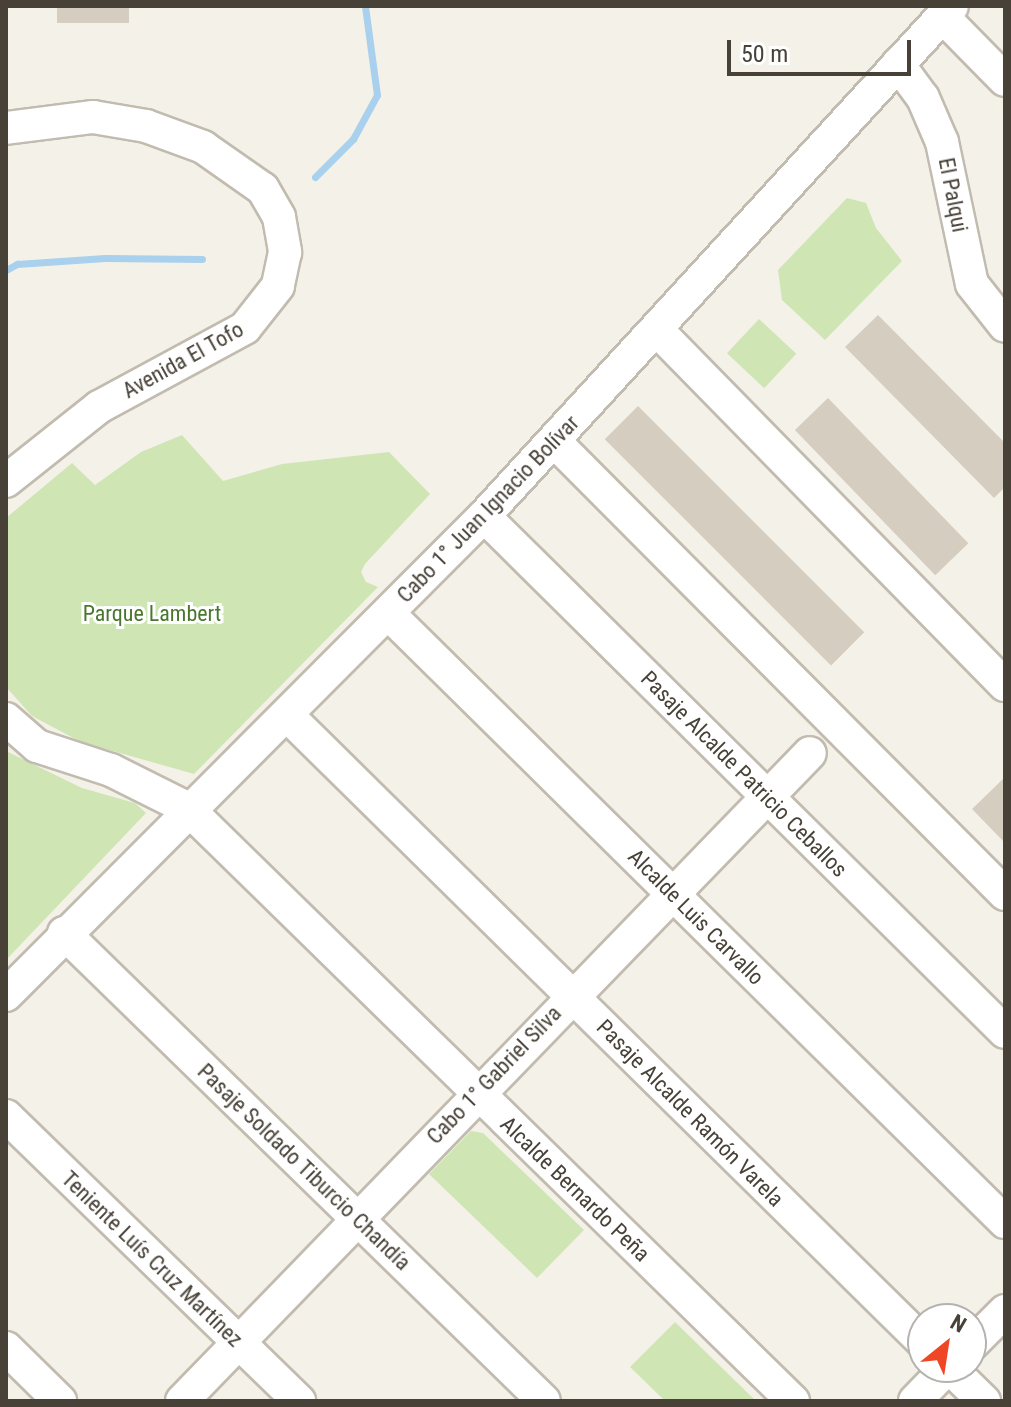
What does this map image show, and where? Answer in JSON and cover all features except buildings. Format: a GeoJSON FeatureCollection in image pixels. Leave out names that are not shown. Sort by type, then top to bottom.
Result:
{"type":"FeatureCollection","features":[{"type":"Feature","properties":{"kind":"street","name":"Cabo 1° Juan Ignacio Bolívar"},"geometry":{"type":"LineString","coordinates":[[6,995],[187,808],[287,715],[484,516],[947,11]]}},
{"type":"Feature","properties":{"kind":"street"},"geometry":{"type":"LineString","coordinates":[[947,11],[1005,80]]}},
{"type":"Feature","properties":{"kind":"street","name":"El Palqui"},"geometry":{"type":"LineString","coordinates":[[898,64],[923,98],[942,142],[972,284],[1005,326]]}},
{"type":"Feature","properties":{"kind":"street","name":"Avenida El Tofo"},"geometry":{"type":"LineString","coordinates":[[6,128],[93,117],[146,126],[203,147],[263,189],[279,217],[285,252],[270,302],[245,328],[99,407],[6,481]]}},
{"type":"Feature","properties":{"kind":"street"},"geometry":{"type":"LineString","coordinates":[[657,330],[1005,685]]}},
{"type":"Feature","properties":{"kind":"street"},"geometry":{"type":"LineString","coordinates":[[554,441],[1005,894]]}},
{"type":"Feature","properties":{"kind":"street","name":"Pasaje Alcalde Patricio Ceballos"},"geometry":{"type":"LineString","coordinates":[[484,516],[1005,1032]]}},
{"type":"Feature","properties":{"kind":"street","name":"Alcalde Luis Carvallo"},"geometry":{"type":"LineString","coordinates":[[388,613],[1005,1222]]}},
{"type":"Feature","properties":{"kind":"street","name":"Pasaje Alcalde Ramón Varela"},"geometry":{"type":"LineString","coordinates":[[287,715],[907,1326]]}},
{"type":"Feature","properties":{"kind":"street"},"geometry":{"type":"LineString","coordinates":[[6,719],[37,746],[111,770],[187,808]]}},
{"type":"Feature","properties":{"kind":"street","name":"Cabo 1° Gabriel Silva"},"geometry":{"type":"LineString","coordinates":[[182,1401],[476,1092],[810,753]]}},
{"type":"Feature","properties":{"kind":"street","name":"Alcalde Bernardo Peña"},"geometry":{"type":"LineString","coordinates":[[187,808],[793,1401]]}},
{"type":"Feature","properties":{"kind":"street","name":"Pasaje Soldado Tiburcio Chandía"},"geometry":{"type":"LineString","coordinates":[[64,933],[544,1401]]}},
{"type":"Feature","properties":{"kind":"street","name":"Teniente Luís Cruz Martínez"},"geometry":{"type":"LineString","coordinates":[[6,1116],[299,1401]]}},
{"type":"Feature","properties":{"kind":"street"},"geometry":{"type":"LineString","coordinates":[[987,1329],[1005,1311]]}},
{"type":"Feature","properties":{"kind":"street"},"geometry":{"type":"LineString","coordinates":[[6,1348],[60,1401]]}},
{"type":"Feature","properties":{"kind":"street"},"geometry":{"type":"LineString","coordinates":[[915,1401],[932,1383]]}},
{"type":"Feature","properties":{"kind":"street"},"geometry":{"type":"LineString","coordinates":[[965,1383],[984,1401]]}},
{"type":"Feature","properties":{"kind":"green space"},"geometry":{"type":"Polygon","coordinates":[[[847,198],[866,203],[876,228],[902,261],[825,340],[782,300],[778,270],[847,198]]]}},
{"type":"Feature","properties":{"kind":"green space"},"geometry":{"type":"Polygon","coordinates":[[[759,319],[796,354],[764,388],[727,353],[759,319]]]}},
{"type":"Feature","properties":{"kind":"green space","name":"Parque Lambert"},"geometry":{"type":"Polygon","coordinates":[[[182,435],[223,481],[282,464],[389,452],[430,494],[365,564],[361,572],[366,582],[378,587],[194,774],[81,742],[32,716],[6,687],[6,518],[72,463],[95,485],[141,452],[182,435]]]}},
{"type":"Feature","properties":{"kind":"green space"},"geometry":{"type":"Polygon","coordinates":[[[6,751],[82,788],[135,803],[146,813],[6,960],[6,751]]]}},
{"type":"Feature","properties":{"kind":"green space"},"geometry":{"type":"Polygon","coordinates":[[[471,1131],[483,1133],[584,1230],[537,1278],[429,1174],[471,1131]]]}},
{"type":"Feature","properties":{"kind":"green space"},"geometry":{"type":"Polygon","coordinates":[[[675,1322],[756,1401],[665,1401],[630,1367],[675,1322]]]}},
{"type":"Feature","properties":{"kind":"waterway"},"geometry":{"type":"LineString","coordinates":[[315,177],[353,139],[377,95],[365,6]]}},
{"type":"Feature","properties":{"kind":"waterway"},"geometry":{"type":"LineString","coordinates":[[6,270],[17,264],[105,258],[202,259]]}}]}
